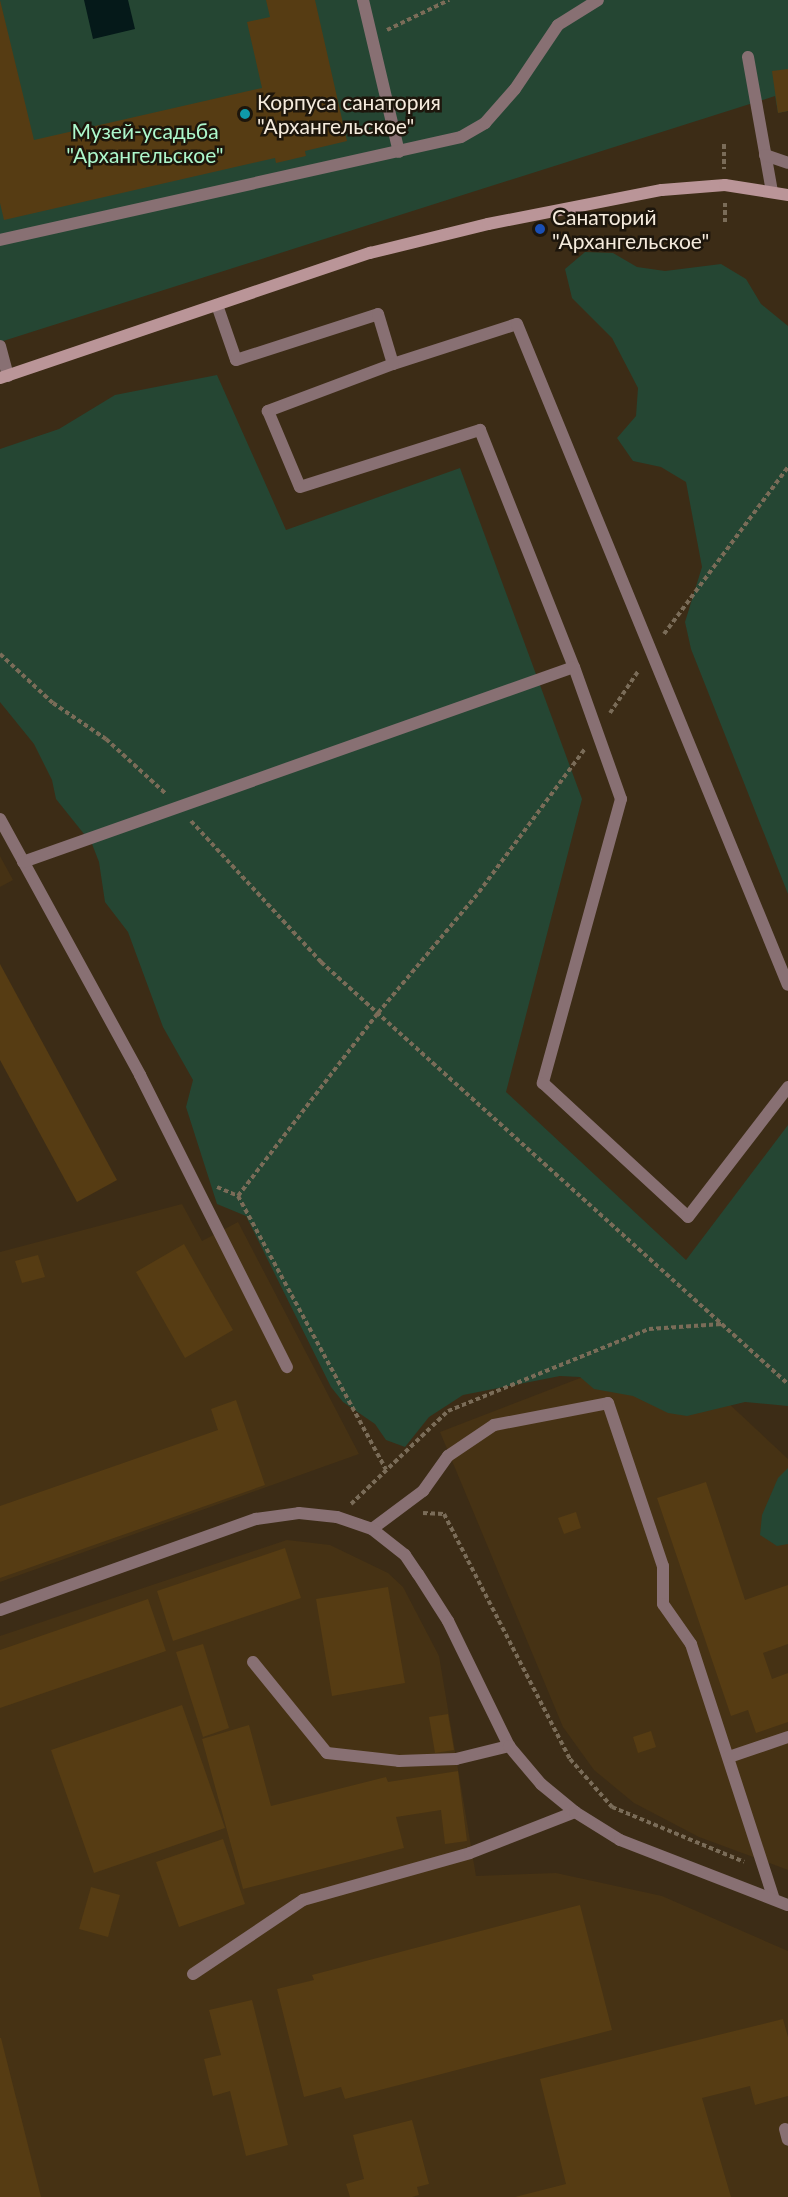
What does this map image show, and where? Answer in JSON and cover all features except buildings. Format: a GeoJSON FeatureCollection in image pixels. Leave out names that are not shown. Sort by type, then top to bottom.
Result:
{"type":"FeatureCollection","features":[{"type":"Feature","properties":{"kind":"street"},"geometry":{"type":"LineString","coordinates":[[363,0],[399,152]]}},
{"type":"Feature","properties":{"kind":"street"},"geometry":{"type":"LineString","coordinates":[[0,240],[460,137],[485,123],[515,89],[558,25],[598,0]]}},
{"type":"Feature","properties":{"kind":"street"},"geometry":{"type":"LineString","coordinates":[[748,57],[772,192]]}},
{"type":"Feature","properties":{"kind":"street"},"geometry":{"type":"LineString","coordinates":[[765,155],[788,163]]}},
{"type":"Feature","properties":{"kind":"street"},"geometry":{"type":"LineString","coordinates":[[0,346],[4,377],[370,253],[598,201],[725,185],[788,195]]}},
{"type":"Feature","properties":{"kind":"street"},"geometry":{"type":"LineString","coordinates":[[217,305],[236,360],[378,314],[393,364]]}},
{"type":"Feature","properties":{"kind":"street"},"geometry":{"type":"LineString","coordinates":[[788,985],[517,324],[393,364],[268,411],[300,487],[480,430],[574,667],[621,799],[543,1083],[688,1217],[788,1087]]}},
{"type":"Feature","properties":{"kind":"street"},"geometry":{"type":"LineString","coordinates":[[23,862],[574,667]]}},
{"type":"Feature","properties":{"kind":"street"},"geometry":{"type":"LineString","coordinates":[[0,819],[140,1075],[287,1367]]}},
{"type":"Feature","properties":{"kind":"street"},"geometry":{"type":"LineString","coordinates":[[372,1529],[423,1491],[448,1456],[494,1425],[608,1403],[663,1566],[663,1604],[691,1644],[774,1899]]}},
{"type":"Feature","properties":{"kind":"street"},"geometry":{"type":"LineString","coordinates":[[0,1610],[256,1519],[299,1513],[337,1517],[372,1529],[405,1555],[430,1593],[509,1746],[541,1784],[575,1812],[620,1840],[788,1905]]}},
{"type":"Feature","properties":{"kind":"street"},"geometry":{"type":"LineString","coordinates":[[253,1662],[327,1753],[422,1760],[456,1759],[509,1746]]}},
{"type":"Feature","properties":{"kind":"street"},"geometry":{"type":"LineString","coordinates":[[729,1757],[788,1737]]}},
{"type":"Feature","properties":{"kind":"street"},"geometry":{"type":"LineString","coordinates":[[194,1974],[303,1900],[470,1853],[575,1812]]}},
{"type":"Feature","properties":{"kind":"path"},"geometry":{"type":"LineString","coordinates":[[372,37],[449,0]]}},
{"type":"Feature","properties":{"kind":"path"},"geometry":{"type":"LineString","coordinates":[[238,1196],[378,1013],[479,892],[597,732],[701,580],[788,467]]}},
{"type":"Feature","properties":{"kind":"path"},"geometry":{"type":"LineString","coordinates":[[0,654],[53,703],[106,739],[178,807],[321,962],[788,1384]]}},
{"type":"Feature","properties":{"kind":"path"},"geometry":{"type":"LineString","coordinates":[[189,1174],[238,1196],[386,1470]]}},
{"type":"Feature","properties":{"kind":"path"},"geometry":{"type":"LineString","coordinates":[[337,1517],[448,1411],[649,1329],[723,1324]]}},
{"type":"Feature","properties":{"kind":"path"},"geometry":{"type":"LineString","coordinates":[[393,1512],[444,1514],[570,1758],[612,1807],[767,1872]]}},
{"type":"Feature","properties":{"kind":"shaded area"},"geometry":{"type":"Polygon","coordinates":[[[84,0],[128,0],[135,29],[93,39],[84,0]]]}},
{"type":"Feature","properties":{"kind":"shaded area"},"geometry":{"type":"Polygon","coordinates":[[[0,856],[13,880],[0,887],[0,856]]]}},
{"type":"Feature","properties":{"kind":"shaded area"},"geometry":{"type":"Polygon","coordinates":[[[182,1204],[202,1241],[238,1222],[359,1454],[0,1582],[0,1252],[182,1204]]]}},
{"type":"Feature","properties":{"kind":"shaded area"},"geometry":{"type":"Polygon","coordinates":[[[666,1345],[788,1459],[788,1870],[699,1837],[634,1803],[594,1770],[563,1727],[440,1432],[666,1345]]]}},
{"type":"Feature","properties":{"kind":"shaded area"},"geometry":{"type":"Polygon","coordinates":[[[287,1540],[330,1545],[388,1573],[403,1587],[439,1656],[476,1876],[556,1873],[662,1896],[788,1951],[788,2197],[0,2197],[0,1636],[287,1540]]]}},
{"type":"Feature","properties":{"kind":"green space","name":"Музей-усадьба \"Архангельское\""},"geometry":{"type":"Polygon","coordinates":[[[0,0],[788,0],[788,111],[778,113],[775,96],[0,342],[0,0]]]}},
{"type":"Feature","properties":{"kind":"green space"},"geometry":{"type":"Polygon","coordinates":[[[585,252],[613,253],[637,267],[665,271],[721,264],[746,279],[761,304],[788,326],[788,894],[691,649],[685,622],[702,567],[686,482],[661,467],[633,461],[617,438],[636,416],[638,388],[612,338],[572,298],[565,269],[585,252]]]}},
{"type":"Feature","properties":{"kind":"green space"},"geometry":{"type":"Polygon","coordinates":[[[217,375],[286,530],[460,468],[582,799],[506,1092],[686,1260],[788,1125],[788,1406],[745,1402],[687,1416],[668,1413],[633,1396],[594,1389],[580,1377],[560,1376],[463,1395],[429,1417],[405,1447],[386,1440],[375,1424],[343,1402],[331,1387],[246,1216],[217,1204],[186,1107],[193,1080],[163,1027],[128,932],[105,902],[99,862],[92,844],[56,799],[52,780],[34,744],[0,702],[0,449],[59,429],[115,395],[217,375]]]}},
{"type":"Feature","properties":{"kind":"green space"},"geometry":{"type":"Polygon","coordinates":[[[788,1468],[788,1544],[777,1546],[760,1535],[762,1515],[778,1478],[788,1468]]]}},
{"type":"Feature","properties":{"kind":"place","name":"Корпуса санатория \"Архангельское\""},"geometry":{"type":"Point","coordinates":[245,114]}},
{"type":"Feature","properties":{"kind":"place","name":"Санаторий \"Архангельское\""},"geometry":{"type":"Point","coordinates":[540,229]}}]}
